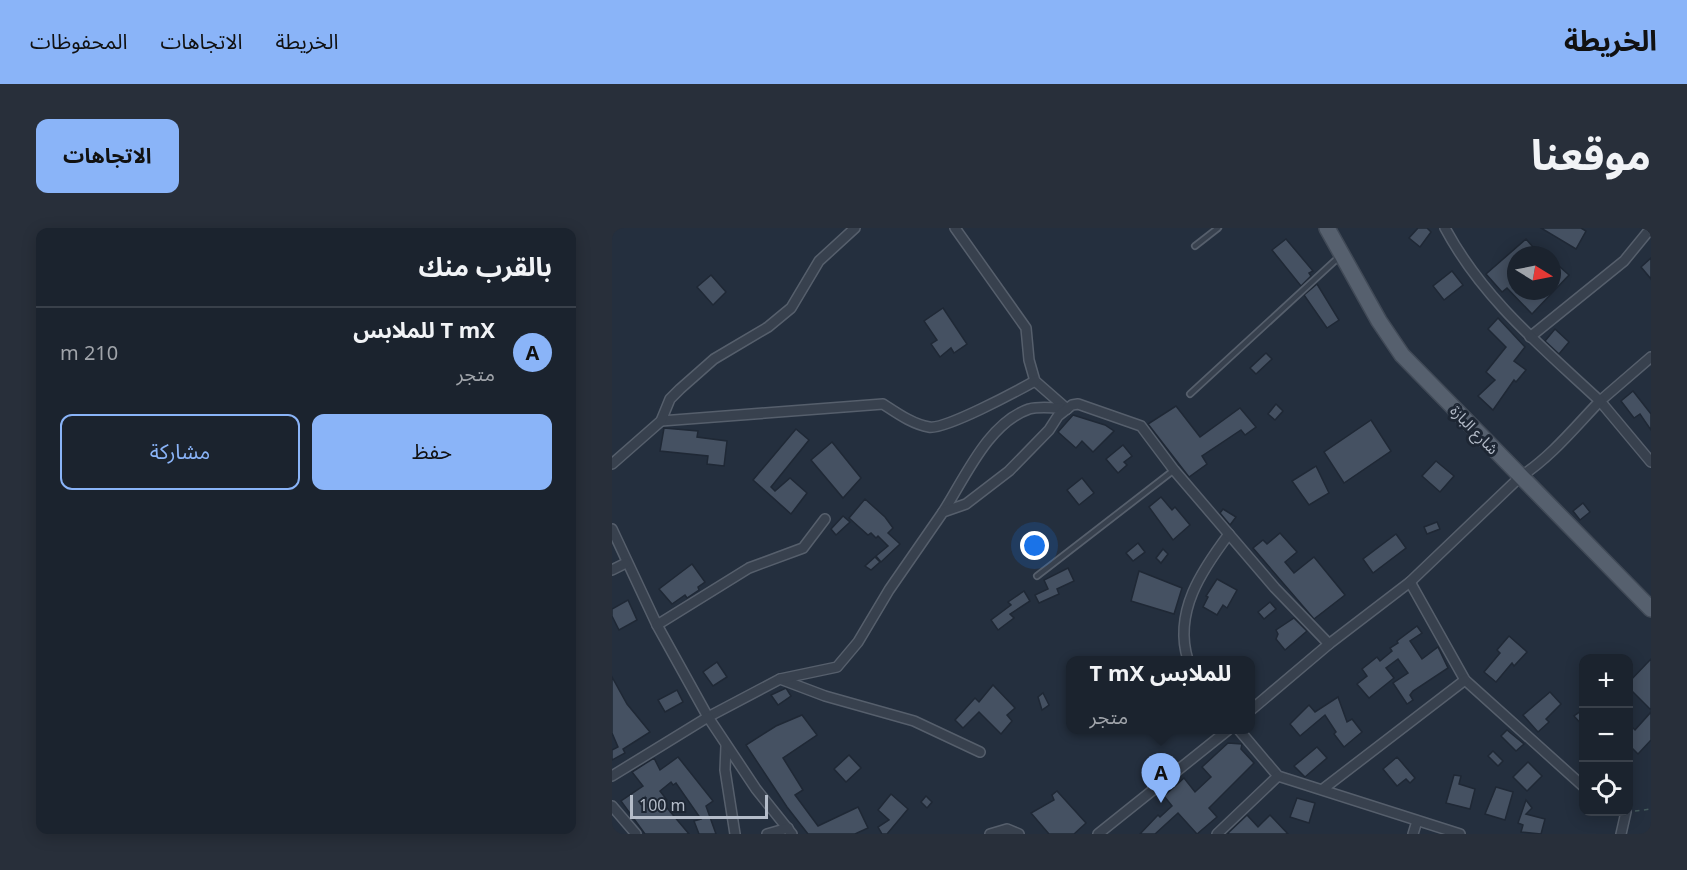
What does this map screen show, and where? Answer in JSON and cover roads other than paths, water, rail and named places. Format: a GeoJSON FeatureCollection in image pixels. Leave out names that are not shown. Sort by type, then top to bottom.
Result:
{"type":"FeatureCollection","features":[{"type":"Feature","properties":{"kind":"main road","name":"شارع البازة"},"geometry":{"type":"LineString","coordinates":[[1327,228],[1378,321],[1402,355],[1651,609]]}},
{"type":"Feature","properties":{"kind":"street"},"geometry":{"type":"LineString","coordinates":[[612,464],[661,420],[670,399],[714,359],[768,327],[791,308],[819,261],[855,228]]}},
{"type":"Feature","properties":{"kind":"street"},"geometry":{"type":"LineString","coordinates":[[955,228],[1026,328],[1029,360],[1035,381],[1067,409]]}},
{"type":"Feature","properties":{"kind":"street"},"geometry":{"type":"LineString","coordinates":[[1445,228],[1469,268],[1490,296],[1530,337],[1600,401],[1651,462]]}},
{"type":"Feature","properties":{"kind":"street"},"geometry":{"type":"LineString","coordinates":[[1530,337],[1624,261],[1651,228]]}},
{"type":"Feature","properties":{"kind":"street"},"geometry":{"type":"LineString","coordinates":[[1255,708],[1329,644],[1410,582],[1520,477],[1533,468],[1600,401],[1651,357]]}},
{"type":"Feature","properties":{"kind":"street"},"geometry":{"type":"LineString","coordinates":[[661,420],[883,404],[909,420],[931,428],[957,420],[1035,381]]}},
{"type":"Feature","properties":{"kind":"street"},"geometry":{"type":"LineString","coordinates":[[943,512],[966,504],[1009,471],[1072,405],[1083,405],[1136,423],[1146,432],[1174,470],[1275,588],[1329,644]]}},
{"type":"Feature","properties":{"kind":"street"},"geometry":{"type":"LineString","coordinates":[[612,776],[708,717],[780,679],[837,667],[858,642],[889,590],[985,446],[1005,424],[1030,409],[1067,409]]}},
{"type":"Feature","properties":{"kind":"street"},"geometry":{"type":"LineString","coordinates":[[657,625],[749,568],[803,548],[825,519]]}},
{"type":"Feature","properties":{"kind":"street"},"geometry":{"type":"LineString","coordinates":[[612,529],[657,625],[708,717],[726,746],[790,831],[767,834]]}},
{"type":"Feature","properties":{"kind":"street"},"geometry":{"type":"LineString","coordinates":[[1188,656],[1184,625],[1192,591],[1206,564],[1229,534]]}},
{"type":"Feature","properties":{"kind":"street"},"geometry":{"type":"LineString","coordinates":[[612,570],[626,563]]}},
{"type":"Feature","properties":{"kind":"street"},"geometry":{"type":"LineString","coordinates":[[1410,582],[1465,680],[1579,783]]}},
{"type":"Feature","properties":{"kind":"street"},"geometry":{"type":"LineString","coordinates":[[780,679],[825,696],[914,721],[980,752]]}},
{"type":"Feature","properties":{"kind":"street"},"geometry":{"type":"LineString","coordinates":[[1323,789],[1465,680]]}},
{"type":"Feature","properties":{"kind":"street"},"geometry":{"type":"LineString","coordinates":[[1098,834],[1222,734]]}},
{"type":"Feature","properties":{"kind":"street"},"geometry":{"type":"LineString","coordinates":[[1243,734],[1278,777],[1323,789],[1460,834]]}},
{"type":"Feature","properties":{"kind":"street"},"geometry":{"type":"LineString","coordinates":[[726,746],[727,789],[735,834]]}},
{"type":"Feature","properties":{"kind":"street"},"geometry":{"type":"LineString","coordinates":[[1217,834],[1278,777]]}},
{"type":"Feature","properties":{"kind":"street"},"geometry":{"type":"LineString","coordinates":[[612,806],[636,834]]}},
{"type":"Feature","properties":{"kind":"street"},"geometry":{"type":"LineString","coordinates":[[1621,834],[1626,816]]}},
{"type":"Feature","properties":{"kind":"street"},"geometry":{"type":"LineString","coordinates":[[1413,834],[1417,821]]}},
{"type":"Feature","properties":{"kind":"street"},"geometry":{"type":"LineString","coordinates":[[990,834],[1007,829],[1019,834]]}},
{"type":"Feature","properties":{"kind":"lane"},"geometry":{"type":"LineString","coordinates":[[1195,246],[1218,228]]}},
{"type":"Feature","properties":{"kind":"lane"},"geometry":{"type":"LineString","coordinates":[[1190,393],[1341,255]]}},
{"type":"Feature","properties":{"kind":"lane"},"geometry":{"type":"LineString","coordinates":[[1037,576],[1174,470]]}},
{"type":"Feature","properties":{"kind":"place","name":"T mX للملابس"},"geometry":{"type":"Point","coordinates":[1161,803]}}]}
